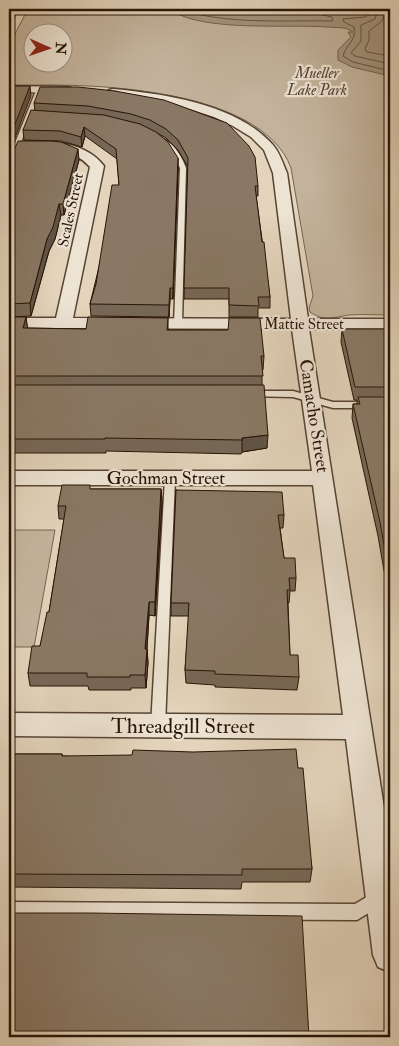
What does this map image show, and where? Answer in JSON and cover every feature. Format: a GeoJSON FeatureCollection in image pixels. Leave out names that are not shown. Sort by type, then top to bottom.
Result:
{"type":"FeatureCollection","features":[{"type":"Feature","properties":{"kind":"street"},"geometry":{"type":"LineString","coordinates":[[9,17],[14,9]]}},
{"type":"Feature","properties":{"kind":"street","name":"Camacho Street"},"geometry":{"type":"LineString","coordinates":[[9,89],[90,91],[160,98],[216,114],[239,125],[269,148],[275,160],[280,173],[358,727],[386,893],[390,956]]}},
{"type":"Feature","properties":{"kind":"street","name":"Scales Street"},"geometry":{"type":"LineString","coordinates":[[13,146],[65,148],[81,152],[92,159],[97,166],[63,323]]}},
{"type":"Feature","properties":{"kind":"street","name":"Mattie Street"},"geometry":{"type":"LineString","coordinates":[[9,323],[390,324]]}},
{"type":"Feature","properties":{"kind":"street","name":"Gochman Street"},"geometry":{"type":"LineString","coordinates":[[9,478],[323,478]]}},
{"type":"Feature","properties":{"kind":"street","name":"Threadgill Street"},"geometry":{"type":"LineString","coordinates":[[9,725],[358,727]]}},
{"type":"Feature","properties":{"kind":"lane"},"geometry":{"type":"LineString","coordinates":[[9,165],[13,146],[39,89]]}},
{"type":"Feature","properties":{"kind":"lane"},"geometry":{"type":"LineString","coordinates":[[28,116],[38,116]]}},
{"type":"Feature","properties":{"kind":"lane"},"geometry":{"type":"LineString","coordinates":[[149,134],[172,147],[179,156],[183,168],[178,324]]}},
{"type":"Feature","properties":{"kind":"lane"},"geometry":{"type":"LineString","coordinates":[[244,394],[293,394],[333,405],[390,405]]}},
{"type":"Feature","properties":{"kind":"lane"},"geometry":{"type":"LineString","coordinates":[[158,726],[170,478]]}},
{"type":"Feature","properties":{"kind":"lane"},"geometry":{"type":"LineString","coordinates":[[9,910],[357,912],[386,893]]}},
{"type":"Feature","properties":{"kind":"green space","name":"Mueller Lake Park"},"geometry":{"type":"Polygon","coordinates":[[[28,9],[390,9],[390,315],[349,315],[325,318],[310,312],[309,308],[313,296],[291,168],[273,141],[245,120],[208,105],[166,95],[80,86],[9,86],[9,45],[28,9]]]}},
{"type":"Feature","properties":{"kind":"green space"},"geometry":{"type":"Polygon","coordinates":[[[9,530],[55,530],[34,647],[9,647],[9,530]]]}},
{"type":"Feature","properties":{"kind":"water"},"geometry":{"type":"Polygon","coordinates":[[[173,9],[306,9],[356,13],[367,10],[390,9],[390,76],[352,67],[338,60],[338,50],[351,37],[348,32],[353,32],[347,29],[311,26],[247,26],[205,22],[187,18],[172,11],[173,9]]]}},
{"type":"Feature","properties":{"kind":"building"},"geometry":{"type":"Polygon","coordinates":[[[9,86],[30,86],[13,129],[9,131],[9,86]]]}},
{"type":"Feature","properties":{"kind":"building"},"geometry":{"type":"Polygon","coordinates":[[[40,87],[78,87],[115,91],[164,100],[227,123],[249,146],[255,157],[258,186],[255,186],[270,297],[258,297],[259,306],[229,305],[229,288],[184,288],[188,158],[178,140],[166,129],[150,120],[131,114],[88,106],[34,103],[40,87]]]}},
{"type":"Feature","properties":{"kind":"building"},"geometry":{"type":"Polygon","coordinates":[[[31,110],[104,115],[140,124],[156,132],[168,142],[178,158],[173,288],[170,288],[169,305],[90,304],[96,284],[112,185],[119,185],[116,149],[84,127],[81,137],[60,131],[23,130],[31,110]]]}},
{"type":"Feature","properties":{"kind":"building"},"geometry":{"type":"Polygon","coordinates":[[[18,141],[61,142],[78,149],[63,204],[59,204],[53,227],[47,239],[30,303],[9,304],[9,156],[12,155],[18,141]]]}},
{"type":"Feature","properties":{"kind":"building"},"geometry":{"type":"Polygon","coordinates":[[[9,317],[26,317],[23,328],[86,329],[88,317],[168,318],[167,330],[228,330],[229,318],[260,318],[264,356],[261,356],[263,376],[9,376],[9,317]]]}},
{"type":"Feature","properties":{"kind":"building"},"geometry":{"type":"Polygon","coordinates":[[[342,329],[390,329],[390,387],[355,387],[342,329]]]}},
{"type":"Feature","properties":{"kind":"building"},"geometry":{"type":"Polygon","coordinates":[[[9,385],[264,385],[268,435],[242,438],[242,440],[9,439],[9,385]]]}},
{"type":"Feature","properties":{"kind":"building"},"geometry":{"type":"Polygon","coordinates":[[[358,397],[390,397],[390,568],[388,568],[380,522],[353,404],[360,404],[358,397]]]}},
{"type":"Feature","properties":{"kind":"building"},"geometry":{"type":"Polygon","coordinates":[[[62,485],[90,485],[90,489],[161,489],[155,602],[149,602],[145,675],[87,677],[87,673],[28,673],[32,646],[40,646],[47,612],[49,612],[66,506],[58,506],[62,485]]]}},
{"type":"Feature","properties":{"kind":"building"},"geometry":{"type":"Polygon","coordinates":[[[176,490],[282,492],[284,515],[278,515],[284,558],[295,558],[296,578],[289,578],[290,590],[287,590],[290,655],[298,655],[299,677],[215,674],[215,671],[185,670],[189,603],[171,603],[176,490]]]}},
{"type":"Feature","properties":{"kind":"building"},"geometry":{"type":"Polygon","coordinates":[[[296,749],[298,768],[303,768],[312,869],[242,869],[242,875],[9,874],[9,754],[62,754],[62,756],[132,755],[133,750],[193,752],[296,749]]]}},
{"type":"Feature","properties":{"kind":"building"},"geometry":{"type":"Polygon","coordinates":[[[9,913],[302,916],[309,1037],[9,1037],[9,913]]]}}]}
